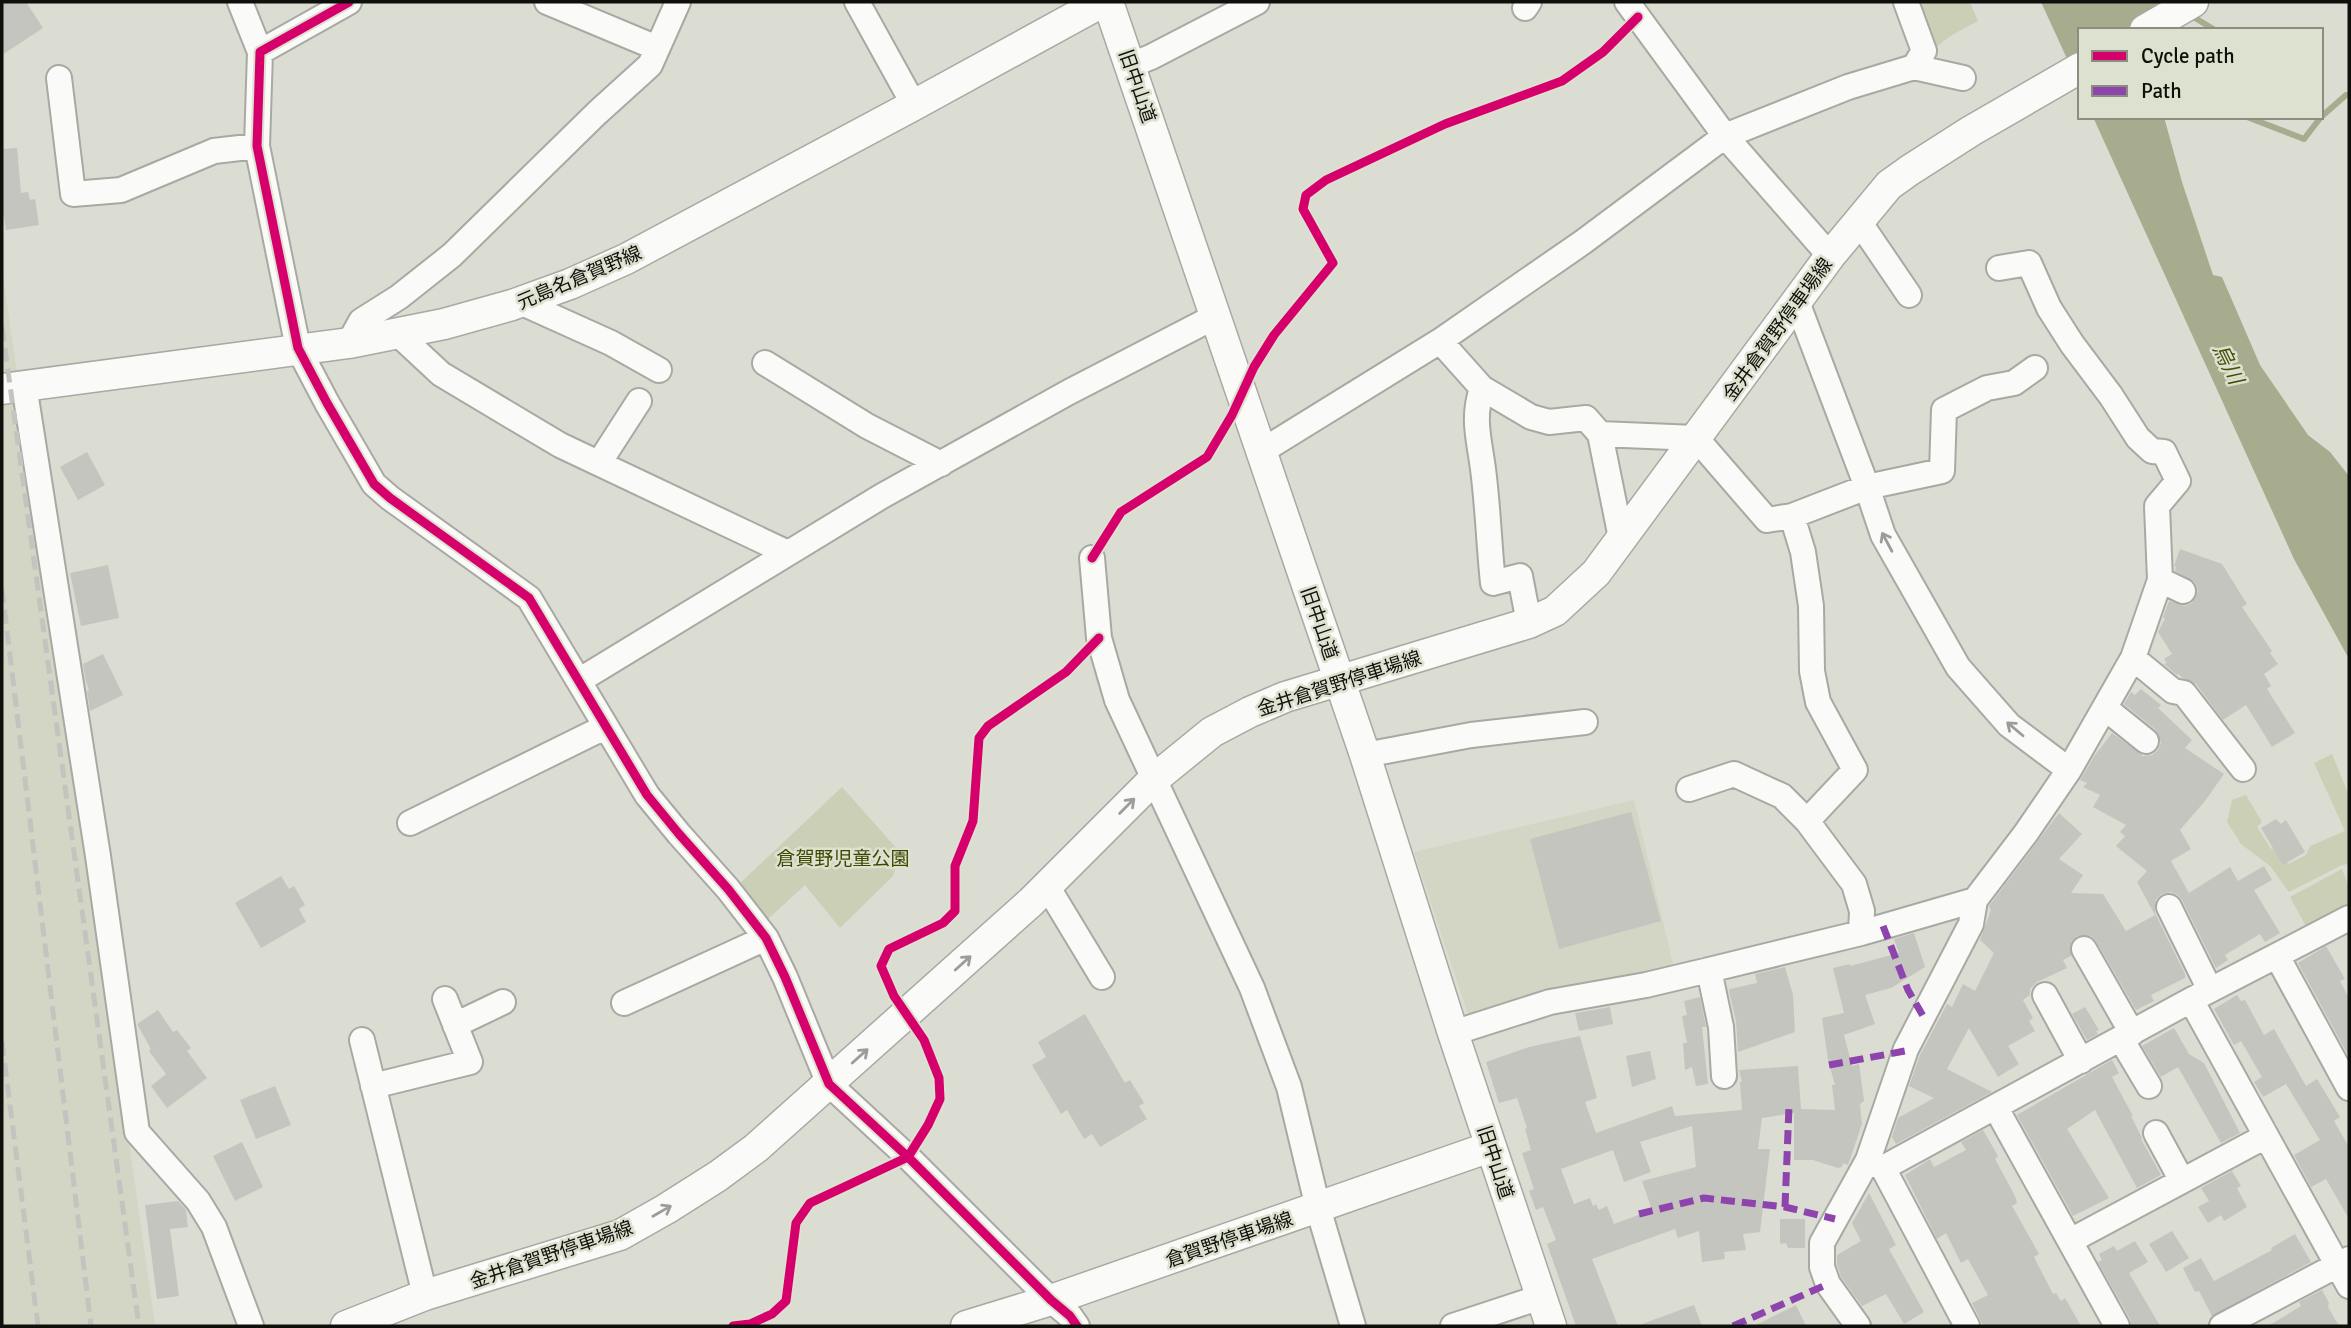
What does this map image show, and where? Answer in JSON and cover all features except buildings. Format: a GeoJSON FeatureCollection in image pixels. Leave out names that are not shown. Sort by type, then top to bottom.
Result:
{"type":"FeatureCollection","features":[{"type":"Feature","properties":{"kind":"main road","name":"元島名倉賀野線"},"geometry":{"type":"LineString","coordinates":[[13,387],[349,343],[444,324],[520,302],[626,260],[915,106],[1102,2]]}},
{"type":"Feature","properties":{"kind":"main road","name":"旧中山道"},"geometry":{"type":"LineString","coordinates":[[1108,2],[1365,755],[1490,1147],[1551,1326]]}},
{"type":"Feature","properties":{"kind":"main road"},"geometry":{"type":"LineString","coordinates":[[2148,28],[2193,2]]}},
{"type":"Feature","properties":{"kind":"main road","name":"金井倉賀野停車場線"},"geometry":{"type":"LineString","coordinates":[[346,1326],[425,1295],[620,1234],[666,1209],[718,1175],[756,1148],[906,1015],[1047,886],[1153,780],[1212,732],[1285,697],[1529,623],[1555,611],[1596,573],[1830,256],[1889,186],[1971,131],[2078,69]]}},
{"type":"Feature","properties":{"kind":"main road","name":"倉賀野停車場線"},"geometry":{"type":"LineString","coordinates":[[966,1326],[1052,1300],[1490,1147]]}},
{"type":"Feature","properties":{"kind":"street"},"geometry":{"type":"LineString","coordinates":[[240,2],[260,52],[257,145],[298,348],[374,484],[529,598],[647,795],[729,889],[766,938],[829,1084],[908,1157],[1070,1316],[1077,1326]]}},
{"type":"Feature","properties":{"kind":"street"},"geometry":{"type":"LineString","coordinates":[[260,52],[349,2]]}},
{"type":"Feature","properties":{"kind":"street"},"geometry":{"type":"LineString","coordinates":[[547,2],[657,48]]}},
{"type":"Feature","properties":{"kind":"street"},"geometry":{"type":"LineString","coordinates":[[349,343],[361,321],[399,297],[452,255],[650,65],[678,2]]}},
{"type":"Feature","properties":{"kind":"street"},"geometry":{"type":"LineString","coordinates":[[857,2],[915,106]]}},
{"type":"Feature","properties":{"kind":"street"},"geometry":{"type":"LineString","coordinates":[[1131,65],[1258,2]]}},
{"type":"Feature","properties":{"kind":"street"},"geometry":{"type":"LineString","coordinates":[[1627,2],[1725,136],[1830,256]]}},
{"type":"Feature","properties":{"kind":"street"},"geometry":{"type":"LineString","coordinates":[[1906,2],[1924,51],[1914,66]]}},
{"type":"Feature","properties":{"kind":"street"},"geometry":{"type":"LineString","coordinates":[[1262,451],[1440,341],[1583,242],[1725,136],[1848,87],[1914,66],[1963,78]]}},
{"type":"Feature","properties":{"kind":"street"},"geometry":{"type":"LineString","coordinates":[[59,78],[73,194],[121,190],[214,151],[257,145]]}},
{"type":"Feature","properties":{"kind":"street"},"geometry":{"type":"LineString","coordinates":[[1858,220],[1909,295]]}},
{"type":"Feature","properties":{"kind":"street"},"geometry":{"type":"LineString","coordinates":[[1858,1326],[1828,1284],[1822,1267],[1822,1243],[1876,1164],[1906,1049],[1971,924],[1975,900],[2069,770],[2133,658],[2160,580],[2157,506],[2178,481],[2164,452],[2152,451],[2138,438],[2049,308],[2029,262],[1998,268]]}},
{"type":"Feature","properties":{"kind":"street"},"geometry":{"type":"LineString","coordinates":[[520,302],[611,343],[659,370]]}},
{"type":"Feature","properties":{"kind":"street"},"geometry":{"type":"LineString","coordinates":[[1797,302],[1883,535],[1958,667],[2009,725],[2069,770]]}},
{"type":"Feature","properties":{"kind":"street"},"geometry":{"type":"LineString","coordinates":[[580,680],[882,496],[1069,392],[1216,316]]}},
{"type":"Feature","properties":{"kind":"street"},"geometry":{"type":"LineString","coordinates":[[398,334],[441,374],[560,445],[788,553]]}},
{"type":"Feature","properties":{"kind":"street"},"geometry":{"type":"LineString","coordinates":[[1440,341],[1482,388],[1531,417],[1549,422],[1586,418],[1600,434],[1621,538]]}},
{"type":"Feature","properties":{"kind":"street"},"geometry":{"type":"LineString","coordinates":[[765,363],[867,426],[941,464]]}},
{"type":"Feature","properties":{"kind":"street"},"geometry":{"type":"LineString","coordinates":[[1600,434],[1696,438],[1767,520],[1792,516],[1867,487],[1942,471],[1944,410],[1987,388],[2014,383],[2035,368]]}},
{"type":"Feature","properties":{"kind":"street"},"geometry":{"type":"LineString","coordinates":[[13,387],[98,856],[137,1132],[198,1201],[214,1227],[251,1326]]}},
{"type":"Feature","properties":{"kind":"street"},"geometry":{"type":"LineString","coordinates":[[1482,388],[1476,407],[1476,425],[1483,469],[1493,583],[1520,576],[1529,623]]}},
{"type":"Feature","properties":{"kind":"street"},"geometry":{"type":"LineString","coordinates":[[599,463],[639,401]]}},
{"type":"Feature","properties":{"kind":"street"},"geometry":{"type":"LineString","coordinates":[[1792,516],[1803,552],[1811,606],[1812,671],[1818,702],[1855,770],[1807,821]]}},
{"type":"Feature","properties":{"kind":"street"},"geometry":{"type":"LineString","coordinates":[[1092,558],[1099,638],[1117,700],[1252,988],[1289,1087],[1318,1208],[1353,1326]]}},
{"type":"Feature","properties":{"kind":"street"},"geometry":{"type":"LineString","coordinates":[[2160,580],[2183,591]]}},
{"type":"Feature","properties":{"kind":"street"},"geometry":{"type":"LineString","coordinates":[[2133,658],[2173,691],[2184,693],[2244,769]]}},
{"type":"Feature","properties":{"kind":"street"},"geometry":{"type":"LineString","coordinates":[[2105,708],[2146,741]]}},
{"type":"Feature","properties":{"kind":"street"},"geometry":{"type":"LineString","coordinates":[[1365,755],[1471,735],[1586,722]]}},
{"type":"Feature","properties":{"kind":"street"},"geometry":{"type":"LineString","coordinates":[[410,823],[605,727]]}},
{"type":"Feature","properties":{"kind":"street"},"geometry":{"type":"LineString","coordinates":[[1689,789],[1734,774],[1782,796],[1807,821],[1854,884],[1862,911],[1861,933]]}},
{"type":"Feature","properties":{"kind":"street"},"geometry":{"type":"LineString","coordinates":[[1047,886],[1102,977]]}},
{"type":"Feature","properties":{"kind":"street"},"geometry":{"type":"LineString","coordinates":[[1453,1033],[1549,1002],[1646,985],[1710,970],[1861,933],[1975,900]]}},
{"type":"Feature","properties":{"kind":"street"},"geometry":{"type":"LineString","coordinates":[[2169,907],[2201,995],[2266,1136],[2343,1262],[2349,1286]]}},
{"type":"Feature","properties":{"kind":"street"},"geometry":{"type":"LineString","coordinates":[[1876,1164],[1996,1108],[2201,995],[2349,918]]}},
{"type":"Feature","properties":{"kind":"street"},"geometry":{"type":"LineString","coordinates":[[624,1003],[766,938]]}},
{"type":"Feature","properties":{"kind":"street"},"geometry":{"type":"LineString","coordinates":[[2084,949],[2149,1086]]}},
{"type":"Feature","properties":{"kind":"street"},"geometry":{"type":"LineString","coordinates":[[2277,956],[2349,1088]]}},
{"type":"Feature","properties":{"kind":"street"},"geometry":{"type":"LineString","coordinates":[[1710,970],[1721,1027],[1724,1076]]}},
{"type":"Feature","properties":{"kind":"street"},"geometry":{"type":"LineString","coordinates":[[2045,995],[2081,1061]]}},
{"type":"Feature","properties":{"kind":"street"},"geometry":{"type":"LineString","coordinates":[[373,1086],[470,1062],[445,999]]}},
{"type":"Feature","properties":{"kind":"street"},"geometry":{"type":"LineString","coordinates":[[455,1025],[503,1002]]}},
{"type":"Feature","properties":{"kind":"street"},"geometry":{"type":"LineString","coordinates":[[362,1040],[425,1295]]}},
{"type":"Feature","properties":{"kind":"street"},"geometry":{"type":"LineString","coordinates":[[1996,1108],[2117,1326]]}},
{"type":"Feature","properties":{"kind":"street"},"geometry":{"type":"LineString","coordinates":[[2156,1133],[2182,1181]]}},
{"type":"Feature","properties":{"kind":"street"},"geometry":{"type":"LineString","coordinates":[[2070,1241],[2266,1136]]}},
{"type":"Feature","properties":{"kind":"street"},"geometry":{"type":"LineString","coordinates":[[1876,1164],[1967,1326]]}},
{"type":"Feature","properties":{"kind":"street"},"geometry":{"type":"LineString","coordinates":[[2232,1324],[2343,1262]]}},
{"type":"Feature","properties":{"kind":"street"},"geometry":{"type":"LineString","coordinates":[[1453,1326],[1541,1297]]}},
{"type":"Feature","properties":{"kind":"shaded area"},"geometry":{"type":"Polygon","coordinates":[[[2,270],[96,907],[155,1326],[2,1326],[2,270]]]}},
{"type":"Feature","properties":{"kind":"shaded area"},"geometry":{"type":"Polygon","coordinates":[[[1634,800],[1674,968],[1469,1017],[1414,852],[1634,800]]]}},
{"type":"Feature","properties":{"kind":"green space"},"geometry":{"type":"Polygon","coordinates":[[[1911,2],[1970,2],[1978,21],[1929,52],[1911,2]]]}},
{"type":"Feature","properties":{"kind":"green space"},"geometry":{"type":"Polygon","coordinates":[[[2332,754],[2349,796],[2349,864],[2289,892],[2270,866],[2241,844],[2227,822],[2232,800],[2246,795],[2262,822],[2257,827],[2271,849],[2278,847],[2288,864],[2306,855],[2310,846],[2345,831],[2314,763],[2332,754]]]}},
{"type":"Feature","properties":{"kind":"green space","name":"倉賀野児童公園"},"geometry":{"type":"Polygon","coordinates":[[[842,787],[900,852],[893,876],[840,928],[805,885],[767,920],[737,886],[842,787]]]}},
{"type":"Feature","properties":{"kind":"green space"},"geometry":{"type":"Polygon","coordinates":[[[2342,869],[2349,887],[2349,911],[2308,930],[2290,897],[2342,869]]]}},
{"type":"Feature","properties":{"kind":"water"},"geometry":{"type":"Polygon","coordinates":[[[2041,2],[2173,2],[2177,28],[2078,28],[2078,83],[2041,2]]]}},
{"type":"Feature","properties":{"kind":"water","name":"烏川"},"geometry":{"type":"Polygon","coordinates":[[[2094,119],[2165,119],[2213,275],[2222,277],[2260,365],[2308,435],[2330,452],[2349,476],[2349,659],[2294,559],[2094,119]]]}},
{"type":"Feature","properties":{"kind":"waterway"},"geometry":{"type":"LineString","coordinates":[[2190,15],[2212,28]]}},
{"type":"Feature","properties":{"kind":"waterway"},"geometry":{"type":"LineString","coordinates":[[2323,115],[2349,95]]}},
{"type":"Feature","properties":{"kind":"waterway"},"geometry":{"type":"LineString","coordinates":[[2252,119],[2304,139],[2319,119]]}},
{"type":"Feature","properties":{"kind":"railway"},"geometry":{"type":"LineString","coordinates":[[2,327],[139,1326]]}},
{"type":"Feature","properties":{"kind":"railway"},"geometry":{"type":"LineString","coordinates":[[2,589],[91,1326]]}},
{"type":"Feature","properties":{"kind":"railway"},"geometry":{"type":"LineString","coordinates":[[2,1042],[38,1326]]}},
{"type":"Feature","properties":{"kind":"marked path"},"geometry":{"type":"LineString","coordinates":[[1883,926],[1908,990],[1923,1016]]}},
{"type":"Feature","properties":{"kind":"marked path"},"geometry":{"type":"LineString","coordinates":[[1829,1065],[1905,1051]]}},
{"type":"Feature","properties":{"kind":"marked path"},"geometry":{"type":"LineString","coordinates":[[1785,1207],[1789,1106]]}},
{"type":"Feature","properties":{"kind":"marked path"},"geometry":{"type":"LineString","coordinates":[[1639,1214],[1704,1198],[1785,1207],[1835,1219]]}},
{"type":"Feature","properties":{"kind":"marked path"},"geometry":{"type":"LineString","coordinates":[[1733,1326],[1828,1284]]}},
{"type":"Feature","properties":{"kind":"cycle path"},"geometry":{"type":"LineString","coordinates":[[349,2],[260,52],[257,146],[298,348],[327,403],[374,484],[529,598],[647,795],[728,889],[766,938],[829,1084],[908,1157],[1070,1316],[1077,1326]]}},
{"type":"Feature","properties":{"kind":"cycle path"},"geometry":{"type":"LineString","coordinates":[[1092,558],[1121,512],[1207,457],[1232,415],[1254,367],[1274,335],[1333,263],[1303,209],[1306,195],[1326,180],[1445,124],[1562,81],[1603,52],[1638,17]]}},
{"type":"Feature","properties":{"kind":"cycle path"},"geometry":{"type":"LineString","coordinates":[[733,1326],[750,1324],[772,1314],[786,1301],[796,1223],[810,1203],[908,1157],[928,1125],[940,1099],[939,1078],[924,1040],[894,996],[881,966],[889,949],[943,923],[955,911],[955,866],[973,821],[979,738],[988,726],[1066,672],[1099,638]]}}]}
